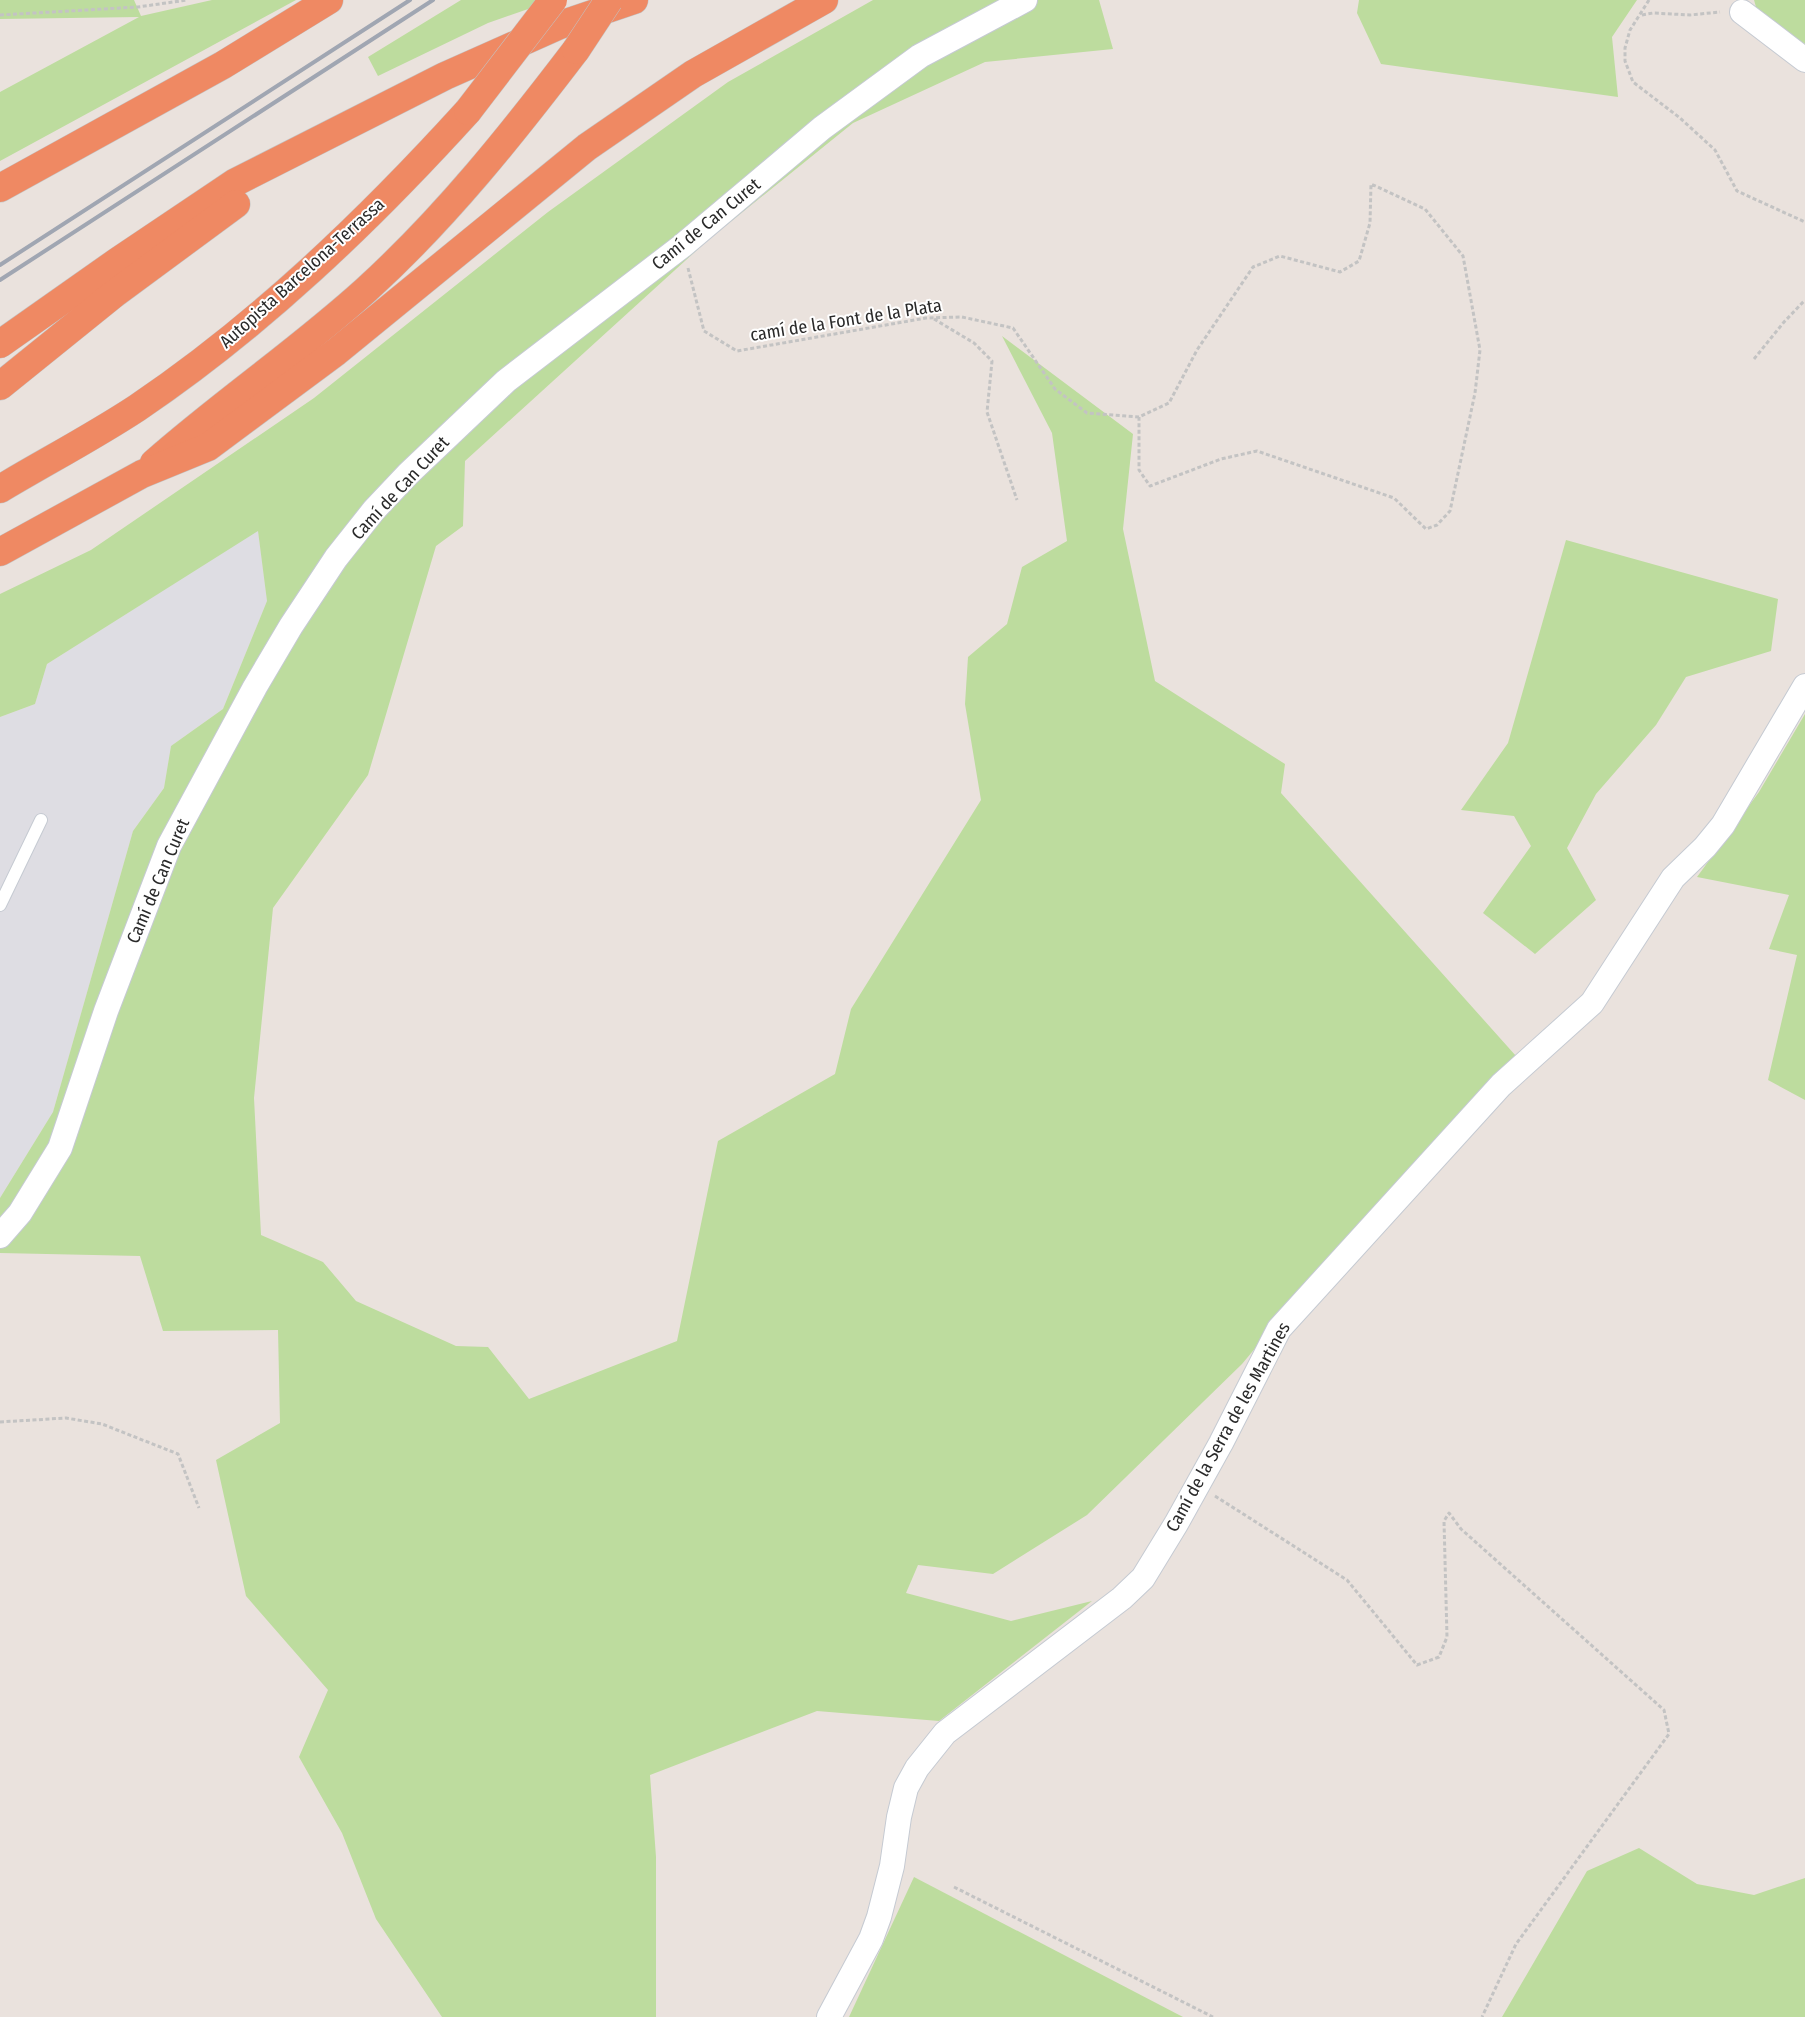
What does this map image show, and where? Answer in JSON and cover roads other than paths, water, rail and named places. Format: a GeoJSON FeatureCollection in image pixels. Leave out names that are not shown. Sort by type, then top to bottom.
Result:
{"type":"FeatureCollection","features":[{"type":"Feature","properties":{"kind":"highway"},"geometry":{"type":"LineString","coordinates":[[0,188],[223,65],[329,0]]}},
{"type":"Feature","properties":{"kind":"highway","name":"Autopista Barcelona-Terrassa"},"geometry":{"type":"LineString","coordinates":[[0,489],[136,409],[202,362],[269,307],[389,196],[468,111],[553,0]]}},
{"type":"Feature","properties":{"kind":"highway"},"geometry":{"type":"LineString","coordinates":[[142,474],[194,428],[292,354],[368,288],[479,174],[576,50],[609,0]]}},
{"type":"Feature","properties":{"kind":"highway"},"geometry":{"type":"LineString","coordinates":[[0,344],[234,183],[344,129],[445,76],[552,29],[634,0]]}},
{"type":"Feature","properties":{"kind":"highway"},"geometry":{"type":"LineString","coordinates":[[0,552],[142,474],[208,447],[336,352],[587,147],[693,74],[824,0]]}},
{"type":"Feature","properties":{"kind":"highway"},"geometry":{"type":"LineString","coordinates":[[0,386],[192,234],[344,129]]}},
{"type":"Feature","properties":{"kind":"street","name":"Camí de Can Curet"},"geometry":{"type":"LineString","coordinates":[[0,1236],[20,1213],[60,1148],[106,1011],[169,846],[255,687],[291,626],[336,558],[374,510],[408,474],[506,381],[682,246],[822,128],[920,56],[1025,0]]}},
{"type":"Feature","properties":{"kind":"street"},"geometry":{"type":"LineString","coordinates":[[1742,12],[1805,60]]}},
{"type":"Feature","properties":{"kind":"street","name":"Camí de la Serra de les Martines"},"geometry":{"type":"LineString","coordinates":[[829,2017],[871,1939],[879,1917],[892,1866],[899,1817],[906,1788],[917,1768],[945,1733],[1122,1598],[1143,1578],[1198,1485],[1279,1329],[1318,1284],[1396,1204],[1501,1085],[1592,1003],[1613,975],[1634,937],[1672,878],[1705,847],[1723,825],[1805,686]]}},
{"type":"Feature","properties":{"kind":"lane"},"geometry":{"type":"LineString","coordinates":[[0,905],[41,820]]}},
{"type":"Feature","properties":{"kind":"railway"},"geometry":{"type":"LineString","coordinates":[[0,265],[410,0]]}},
{"type":"Feature","properties":{"kind":"railway"},"geometry":{"type":"LineString","coordinates":[[0,280],[433,0]]}}]}
